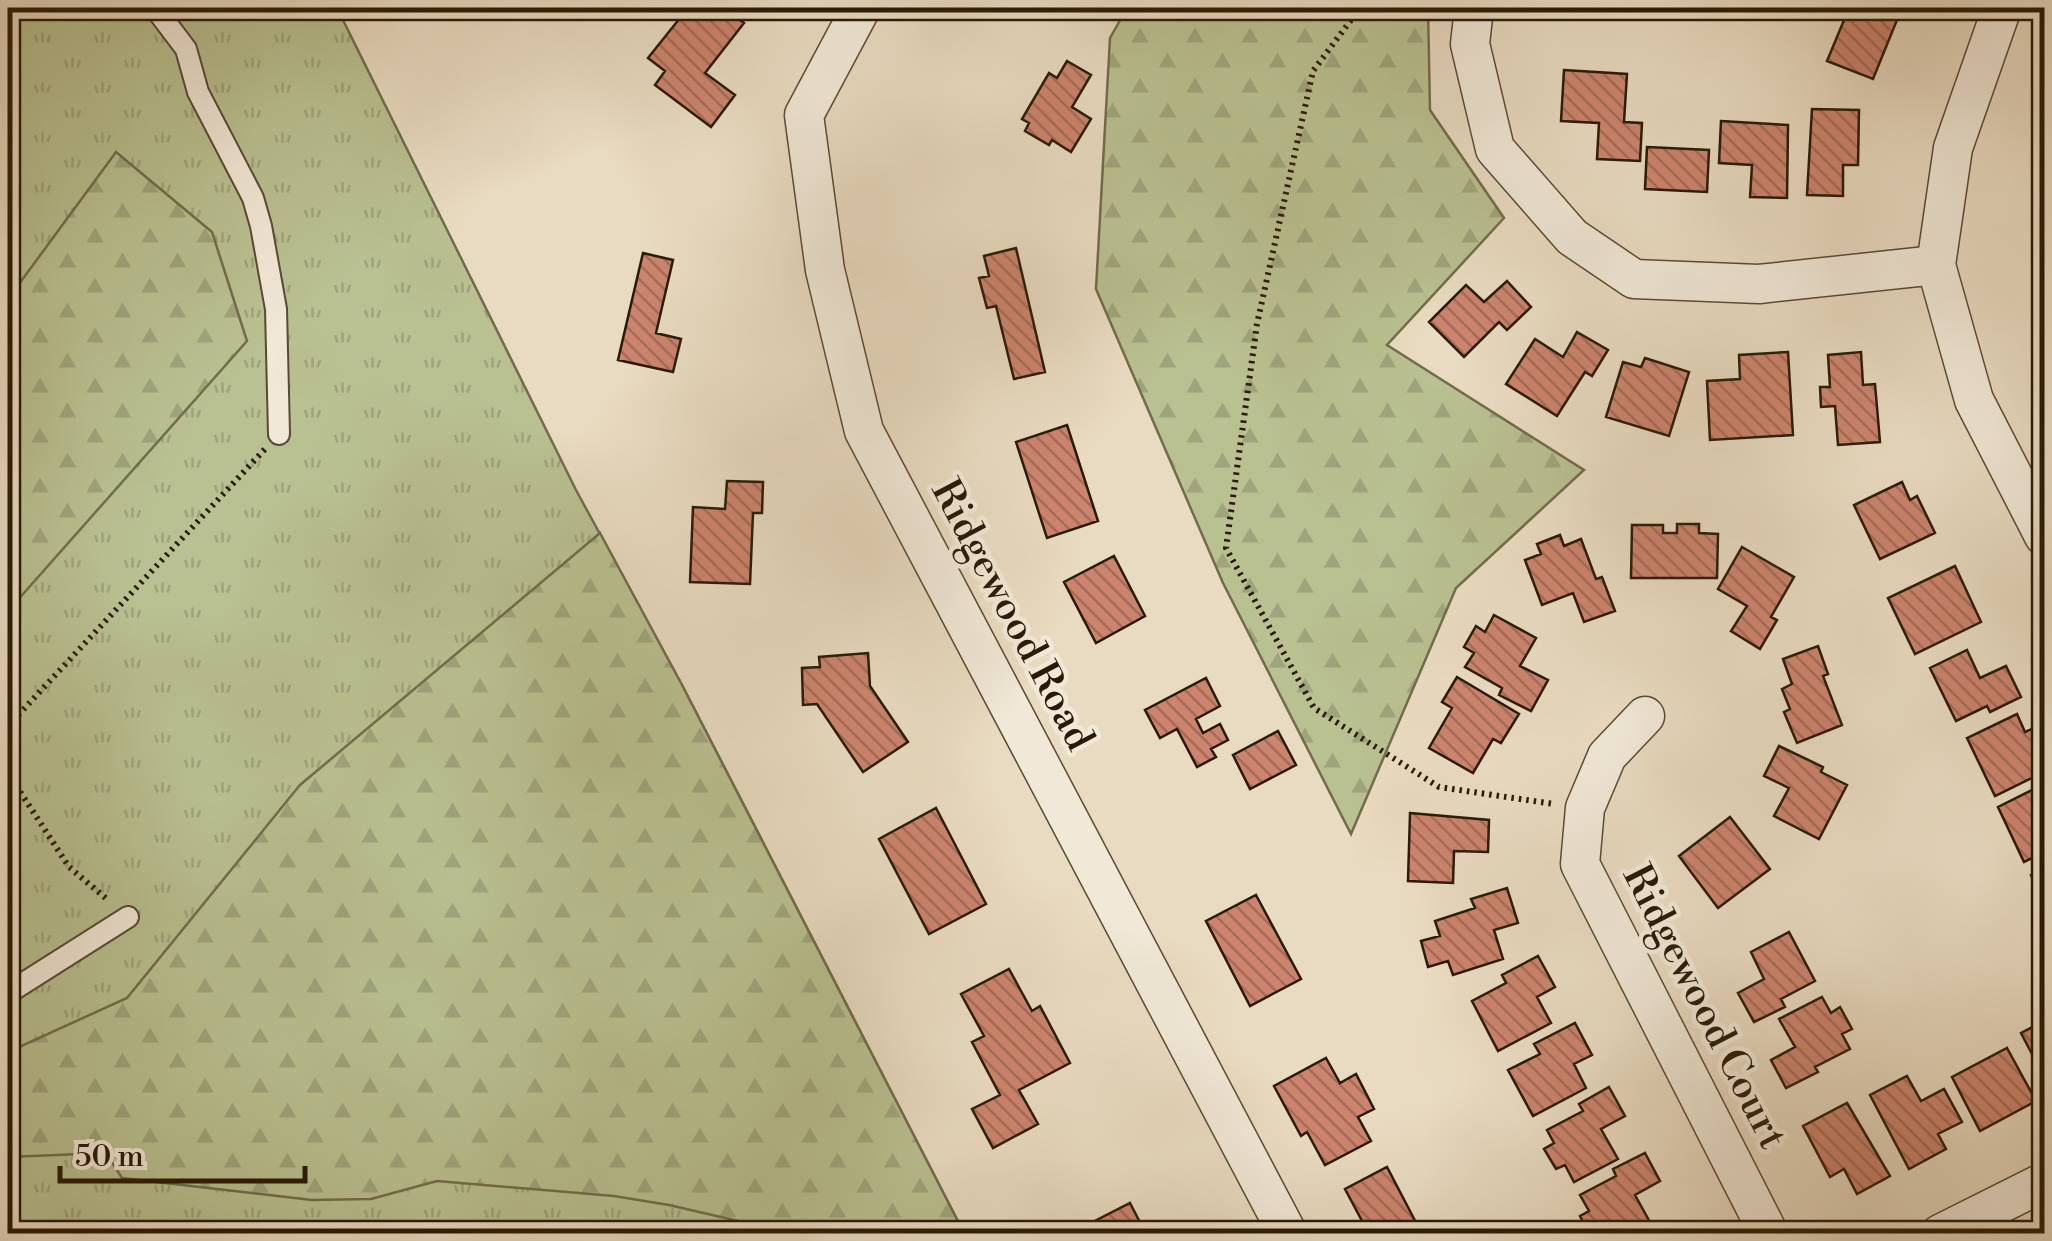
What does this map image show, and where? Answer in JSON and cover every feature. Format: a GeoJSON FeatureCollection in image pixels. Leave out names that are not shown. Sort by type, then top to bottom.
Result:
{"type":"FeatureCollection","features":[{"type":"Feature","properties":{"kind":"street","name":"Ridgewood Road"},"geometry":{"type":"LineString","coordinates":[[861,8],[804,115],[825,270],[864,430],[1288,1234]]}},
{"type":"Feature","properties":{"kind":"street"},"geometry":{"type":"LineString","coordinates":[[1474,8],[1470,44],[1495,149],[1572,237],[1634,279],[1759,284],[1936,265]]}},
{"type":"Feature","properties":{"kind":"street"},"geometry":{"type":"LineString","coordinates":[[2002,8],[1954,148],[1936,265],[1974,400],[2044,536]]}},
{"type":"Feature","properties":{"kind":"street","name":"Ridgewood Court"},"geometry":{"type":"LineString","coordinates":[[1645,716],[1607,756],[1585,808],[1580,864],[1770,1234]]}},
{"type":"Feature","properties":{"kind":"street"},"geometry":{"type":"LineString","coordinates":[[1940,1234],[2044,1182]]}},
{"type":"Feature","properties":{"kind":"lane"},"geometry":{"type":"LineString","coordinates":[[154,8],[186,49],[198,92],[252,198],[261,226],[276,309],[279,434]]}},
{"type":"Feature","properties":{"kind":"lane"},"geometry":{"type":"LineString","coordinates":[[8,993],[128,916]]}},
{"type":"Feature","properties":{"kind":"path"},"geometry":{"type":"LineString","coordinates":[[1360,8],[1313,71],[1257,324],[1226,548],[1314,708],[1440,788],[1585,808]]}},
{"type":"Feature","properties":{"kind":"path"},"geometry":{"type":"LineString","coordinates":[[8,726],[279,434]]}},
{"type":"Feature","properties":{"kind":"path"},"geometry":{"type":"LineString","coordinates":[[8,773],[69,867],[128,916]]}},
{"type":"Feature","properties":{"kind":"green space"},"geometry":{"type":"Polygon","coordinates":[[[8,8],[337,8],[576,490],[682,685],[964,1233],[8,1233],[8,8]]]}},
{"type":"Feature","properties":{"kind":"green space"},"geometry":{"type":"Polygon","coordinates":[[[1127,8],[1428,8],[1430,110],[1504,218],[1387,345],[1584,470],[1456,588],[1351,834],[1223,583],[1096,289],[1110,38],[1127,8]]]}},
{"type":"Feature","properties":{"kind":"green space"},"geometry":{"type":"Polygon","coordinates":[[[116,152],[212,232],[247,341],[8,611],[8,299],[116,152]]]}},
{"type":"Feature","properties":{"kind":"green space"},"geometry":{"type":"Polygon","coordinates":[[[600,533],[964,1233],[766,1233],[751,1224],[614,1196],[437,1181],[371,1199],[312,1200],[122,1178],[106,1153],[8,1157],[8,1052],[127,998],[300,785],[600,533]]]}},
{"type":"Feature","properties":{"kind":"building"},"geometry":{"type":"Polygon","coordinates":[[[688,8],[724,8],[744,23],[705,73],[735,95],[711,127],[655,85],[665,71],[648,58],[688,8]]]}},
{"type":"Feature","properties":{"kind":"building"},"geometry":{"type":"Polygon","coordinates":[[[1849,8],[1865,8],[1897,20],[1873,79],[1827,61],[1849,8]]]}},
{"type":"Feature","properties":{"kind":"building"},"geometry":{"type":"Polygon","coordinates":[[[1067,61],[1091,75],[1072,107],[1091,119],[1071,152],[1052,140],[1049,145],[1025,131],[1029,123],[1022,119],[1049,73],[1057,78],[1067,61]]]}},
{"type":"Feature","properties":{"kind":"building"},"geometry":{"type":"Polygon","coordinates":[[[1564,70],[1627,74],[1624,122],[1642,123],[1640,161],[1597,159],[1599,123],[1561,121],[1564,70]]]}},
{"type":"Feature","properties":{"kind":"building"},"geometry":{"type":"Polygon","coordinates":[[[1812,109],[1859,110],[1858,165],[1843,165],[1843,196],[1807,195],[1812,109]]]}},
{"type":"Feature","properties":{"kind":"building"},"geometry":{"type":"Polygon","coordinates":[[[1721,121],[1788,125],[1787,198],[1750,197],[1752,165],[1719,163],[1721,121]]]}},
{"type":"Feature","properties":{"kind":"building"},"geometry":{"type":"Polygon","coordinates":[[[1647,147],[1709,150],[1707,192],[1645,189],[1647,147]]]}},
{"type":"Feature","properties":{"kind":"building"},"geometry":{"type":"Polygon","coordinates":[[[2043,166],[2044,216],[2033,215],[2036,185],[2042,186],[2043,166]]]}},
{"type":"Feature","properties":{"kind":"building"},"geometry":{"type":"Polygon","coordinates":[[[1016,248],[1045,372],[1014,379],[996,306],[987,308],[979,278],[989,276],[984,256],[1016,248]]]}},
{"type":"Feature","properties":{"kind":"building"},"geometry":{"type":"Polygon","coordinates":[[[643,253],[673,260],[656,333],[681,339],[673,372],[618,360],[643,253]]]}},
{"type":"Feature","properties":{"kind":"building"},"geometry":{"type":"Polygon","coordinates":[[[1507,281],[1531,307],[1507,330],[1499,322],[1464,357],[1429,322],[1466,285],[1484,302],[1507,281]]]}},
{"type":"Feature","properties":{"kind":"building"},"geometry":{"type":"Polygon","coordinates":[[[1577,332],[1608,350],[1592,376],[1585,372],[1557,416],[1506,384],[1535,339],[1563,357],[1577,332]]]}},
{"type":"Feature","properties":{"kind":"building"},"geometry":{"type":"Polygon","coordinates":[[[1788,352],[1793,435],[1710,440],[1707,381],[1740,379],[1739,355],[1788,352]]]}},
{"type":"Feature","properties":{"kind":"building"},"geometry":{"type":"Polygon","coordinates":[[[1861,352],[1863,385],[1875,384],[1880,442],[1838,445],[1835,406],[1821,407],[1820,387],[1830,387],[1828,355],[1861,352]]]}},
{"type":"Feature","properties":{"kind":"building"},"geometry":{"type":"Polygon","coordinates":[[[1645,358],[1689,372],[1669,436],[1606,417],[1623,362],[1641,367],[1645,358]]]}},
{"type":"Feature","properties":{"kind":"building"},"geometry":{"type":"Polygon","coordinates":[[[1067,425],[1098,521],[1047,538],[1016,442],[1067,425]]]}},
{"type":"Feature","properties":{"kind":"building"},"geometry":{"type":"Polygon","coordinates":[[[727,481],[763,482],[762,513],[753,513],[750,584],[690,582],[693,507],[725,509],[727,481]]]}},
{"type":"Feature","properties":{"kind":"building"},"geometry":{"type":"Polygon","coordinates":[[[1902,482],[1910,500],[1917,496],[1935,533],[1880,559],[1854,505],[1902,482]]]}},
{"type":"Feature","properties":{"kind":"building"},"geometry":{"type":"Polygon","coordinates":[[[1677,524],[1699,524],[1699,533],[1718,534],[1717,578],[1631,578],[1632,525],[1663,525],[1663,533],[1677,533],[1677,524]]]}},
{"type":"Feature","properties":{"kind":"building"},"geometry":{"type":"Polygon","coordinates":[[[1560,535],[1564,546],[1581,539],[1596,579],[1602,577],[1615,611],[1584,622],[1573,593],[1542,605],[1525,560],[1541,554],[1537,544],[1560,535]]]}},
{"type":"Feature","properties":{"kind":"building"},"geometry":{"type":"Polygon","coordinates":[[[1742,547],[1794,577],[1771,617],[1777,620],[1760,649],[1731,631],[1747,606],[1718,589],[1742,547]]]}},
{"type":"Feature","properties":{"kind":"building"},"geometry":{"type":"Polygon","coordinates":[[[1114,556],[1145,616],[1096,643],[1064,582],[1114,556]]]}},
{"type":"Feature","properties":{"kind":"building"},"geometry":{"type":"Polygon","coordinates":[[[1955,566],[1981,622],[1915,654],[1888,598],[1955,566]]]}},
{"type":"Feature","properties":{"kind":"building"},"geometry":{"type":"Polygon","coordinates":[[[1494,615],[1536,638],[1520,666],[1548,680],[1531,711],[1499,695],[1502,688],[1465,667],[1474,653],[1464,647],[1476,626],[1485,632],[1494,615]]]}},
{"type":"Feature","properties":{"kind":"building"},"geometry":{"type":"Polygon","coordinates":[[[1818,646],[1828,674],[1823,676],[1842,725],[1797,743],[1784,712],[1790,709],[1782,689],[1792,684],[1783,659],[1818,646]]]}},
{"type":"Feature","properties":{"kind":"building"},"geometry":{"type":"Polygon","coordinates":[[[1967,650],[1980,678],[2006,666],[2021,697],[1990,712],[1987,706],[1956,721],[1930,668],[1967,650]]]}},
{"type":"Feature","properties":{"kind":"building"},"geometry":{"type":"Polygon","coordinates":[[[868,653],[870,686],[908,742],[863,772],[817,704],[803,705],[802,668],[820,667],[819,657],[868,653]]]}},
{"type":"Feature","properties":{"kind":"building"},"geometry":{"type":"Polygon","coordinates":[[[1457,677],[1519,714],[1501,743],[1493,739],[1473,773],[1429,748],[1452,708],[1442,702],[1457,677]]]}},
{"type":"Feature","properties":{"kind":"building"},"geometry":{"type":"Polygon","coordinates":[[[1206,678],[1220,706],[1196,719],[1203,733],[1220,724],[1228,740],[1211,749],[1216,757],[1197,767],[1177,729],[1160,738],[1145,710],[1206,678]]]}},
{"type":"Feature","properties":{"kind":"building"},"geometry":{"type":"Polygon","coordinates":[[[2017,714],[2025,732],[2034,728],[2044,749],[2044,772],[1995,796],[1967,738],[2017,714]]]}},
{"type":"Feature","properties":{"kind":"building"},"geometry":{"type":"Polygon","coordinates":[[[1278,731],[1296,765],[1250,789],[1233,755],[1278,731]]]}},
{"type":"Feature","properties":{"kind":"building"},"geometry":{"type":"Polygon","coordinates":[[[1779,746],[1823,767],[1821,772],[1847,785],[1819,839],[1774,816],[1789,788],[1764,776],[1779,746]]]}},
{"type":"Feature","properties":{"kind":"building"},"geometry":{"type":"Polygon","coordinates":[[[2044,784],[2044,852],[2024,862],[1998,807],[2044,784]]]}},
{"type":"Feature","properties":{"kind":"building"},"geometry":{"type":"Polygon","coordinates":[[[936,808],[986,904],[929,934],[879,839],[936,808]]]}},
{"type":"Feature","properties":{"kind":"building"},"geometry":{"type":"Polygon","coordinates":[[[1410,813],[1489,820],[1488,852],[1454,851],[1453,883],[1408,881],[1410,813]]]}},
{"type":"Feature","properties":{"kind":"building"},"geometry":{"type":"Polygon","coordinates":[[[1730,817],[1770,869],[1718,908],[1679,856],[1730,817]]]}},
{"type":"Feature","properties":{"kind":"building"},"geometry":{"type":"Polygon","coordinates":[[[2044,868],[2044,903],[2031,875],[2044,868]]]}},
{"type":"Feature","properties":{"kind":"building"},"geometry":{"type":"Polygon","coordinates":[[[1507,888],[1518,923],[1494,930],[1503,959],[1453,975],[1448,961],[1428,967],[1421,941],[1440,936],[1435,921],[1475,908],[1471,899],[1507,888]]]}},
{"type":"Feature","properties":{"kind":"building"},"geometry":{"type":"Polygon","coordinates":[[[1256,895],[1301,979],[1250,1006],[1206,921],[1256,895]]]}},
{"type":"Feature","properties":{"kind":"building"},"geometry":{"type":"Polygon","coordinates":[[[1789,932],[1815,981],[1781,999],[1785,1007],[1754,1022],[1738,993],[1764,979],[1751,952],[1789,932]]]}},
{"type":"Feature","properties":{"kind":"building"},"geometry":{"type":"Polygon","coordinates":[[[1538,956],[1555,987],[1537,997],[1551,1023],[1498,1051],[1472,1001],[1506,983],[1502,975],[1538,956]]]}},
{"type":"Feature","properties":{"kind":"building"},"geometry":{"type":"Polygon","coordinates":[[[1009,969],[1032,1011],[1040,1006],[1070,1063],[1019,1090],[1038,1124],[993,1148],[972,1109],[1000,1095],[972,1042],[984,1036],[961,994],[1009,969]]]}},
{"type":"Feature","properties":{"kind":"building"},"geometry":{"type":"Polygon","coordinates":[[[1822,997],[1831,1013],[1840,1007],[1852,1029],[1842,1034],[1850,1049],[1786,1088],[1771,1060],[1795,1047],[1779,1019],[1822,997]]]}},
{"type":"Feature","properties":{"kind":"building"},"geometry":{"type":"Polygon","coordinates":[[[2044,1021],[2044,1077],[2021,1033],[2044,1021]]]}},
{"type":"Feature","properties":{"kind":"building"},"geometry":{"type":"Polygon","coordinates":[[[1575,1023],[1592,1055],[1574,1064],[1586,1088],[1533,1116],[1508,1070],[1540,1054],[1534,1044],[1575,1023]]]}},
{"type":"Feature","properties":{"kind":"building"},"geometry":{"type":"Polygon","coordinates":[[[2007,1048],[2036,1101],[1980,1131],[1952,1077],[2007,1048]]]}},
{"type":"Feature","properties":{"kind":"building"},"geometry":{"type":"Polygon","coordinates":[[[1326,1058],[1340,1083],[1356,1074],[1374,1109],[1358,1117],[1371,1141],[1325,1165],[1307,1132],[1301,1136],[1274,1086],[1326,1058]]]}},
{"type":"Feature","properties":{"kind":"building"},"geometry":{"type":"Polygon","coordinates":[[[1907,1076],[1921,1101],[1944,1089],[1962,1122],[1938,1134],[1946,1149],[1909,1169],[1870,1095],[1907,1076]]]}},
{"type":"Feature","properties":{"kind":"building"},"geometry":{"type":"Polygon","coordinates":[[[1609,1087],[1625,1116],[1601,1129],[1618,1159],[1574,1182],[1565,1165],[1556,1169],[1544,1149],[1554,1143],[1547,1130],[1583,1111],[1579,1104],[1609,1087]]]}},
{"type":"Feature","properties":{"kind":"building"},"geometry":{"type":"Polygon","coordinates":[[[1847,1103],[1890,1176],[1857,1194],[1844,1169],[1830,1177],[1803,1126],[1847,1103]]]}},
{"type":"Feature","properties":{"kind":"building"},"geometry":{"type":"Polygon","coordinates":[[[1645,1153],[1660,1181],[1635,1195],[1651,1224],[1634,1234],[1601,1234],[1599,1230],[1589,1234],[1580,1216],[1589,1211],[1580,1195],[1616,1176],[1613,1169],[1645,1153]]]}},
{"type":"Feature","properties":{"kind":"building"},"geometry":{"type":"Polygon","coordinates":[[[1387,1167],[1422,1234],[1369,1234],[1345,1189],[1387,1167]]]}},
{"type":"Feature","properties":{"kind":"building"},"geometry":{"type":"Polygon","coordinates":[[[1130,1203],[1146,1234],[1089,1234],[1085,1226],[1130,1203]]]}}]}
